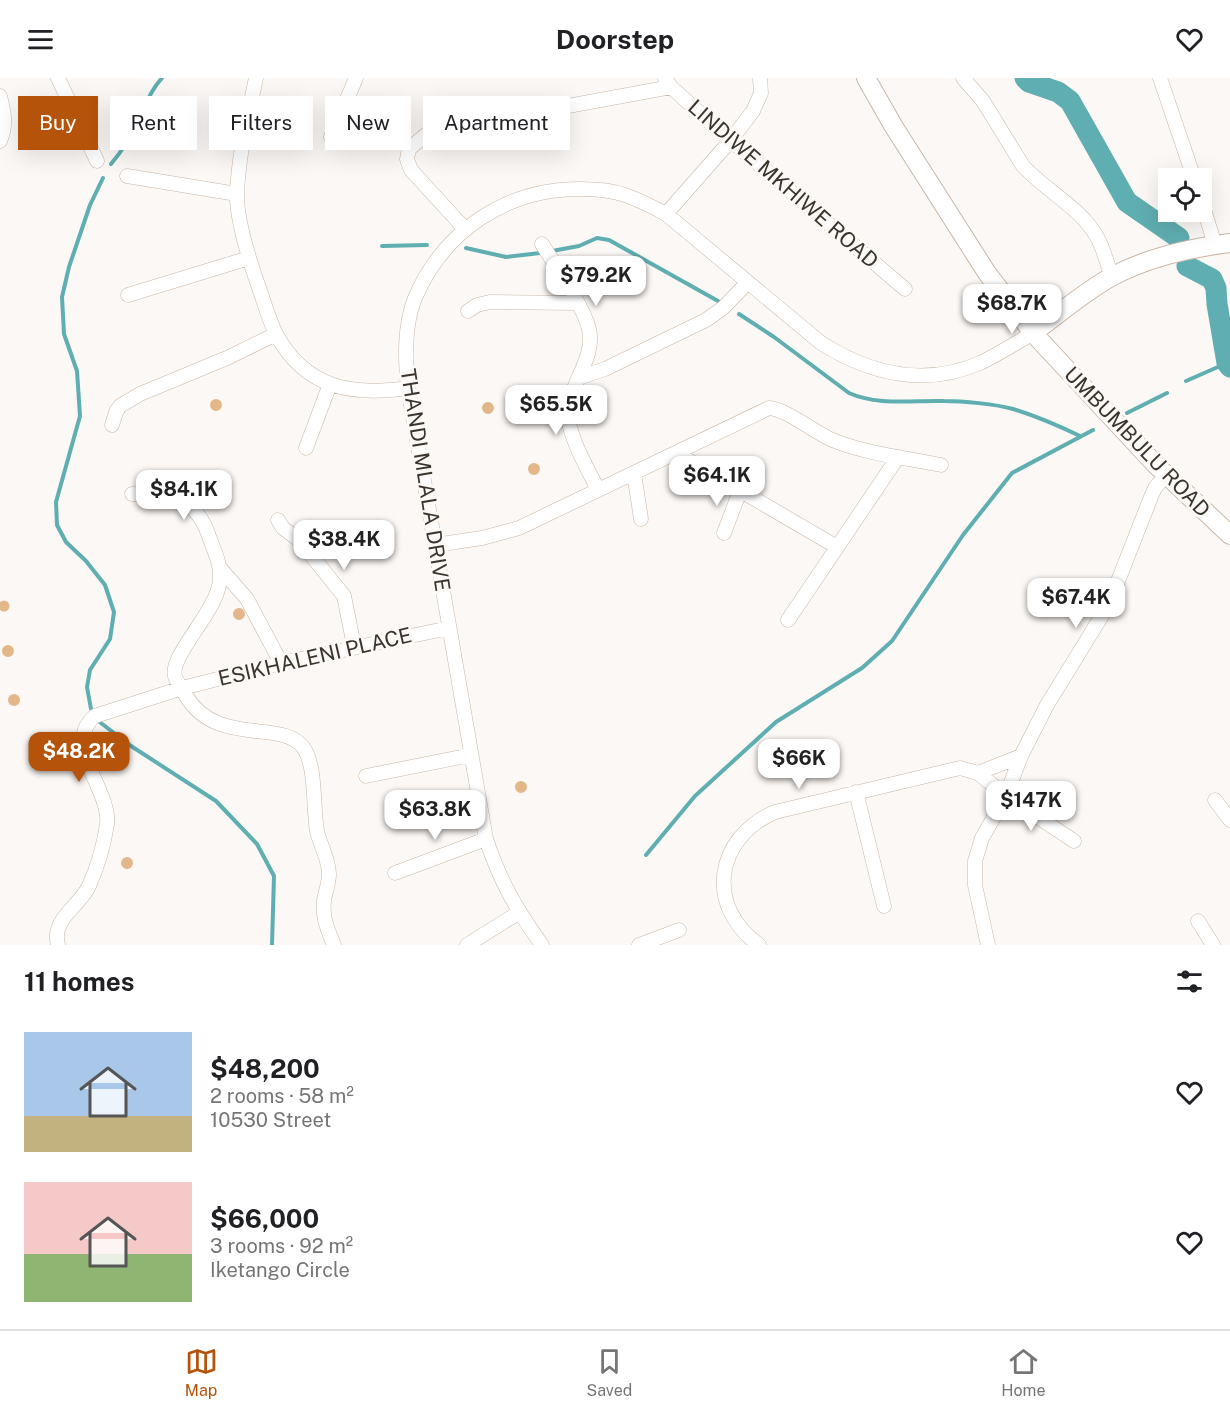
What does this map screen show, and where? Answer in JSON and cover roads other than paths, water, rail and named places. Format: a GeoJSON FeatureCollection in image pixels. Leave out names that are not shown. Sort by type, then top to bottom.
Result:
{"type":"FeatureCollection","features":[{"type":"Feature","properties":{"kind":"main road","name":"UMBUMBULU ROAD"},"geometry":{"type":"LineString","coordinates":[[866,78],[905,145],[987,273],[1033,333],[1166,474],[1230,535]]}},
{"type":"Feature","properties":{"kind":"main road"},"geometry":{"type":"LineString","coordinates":[[1033,333],[1112,277],[1149,260],[1223,244]]}},
{"type":"Feature","properties":{"kind":"street"},"geometry":{"type":"LineString","coordinates":[[58,78],[97,161]]}},
{"type":"Feature","properties":{"kind":"street"},"geometry":{"type":"LineString","coordinates":[[256,78],[244,138],[237,194],[240,220],[249,258],[276,334],[296,361],[316,377],[330,384],[344,389],[370,392],[408,388]]}},
{"type":"Feature","properties":{"kind":"street"},"geometry":{"type":"LineString","coordinates":[[349,96],[356,78]]}},
{"type":"Feature","properties":{"kind":"street"},"geometry":{"type":"LineString","coordinates":[[666,214],[731,140],[753,111],[760,93],[760,78]]}},
{"type":"Feature","properties":{"kind":"street"},"geometry":{"type":"LineString","coordinates":[[963,78],[983,101],[1023,166],[1080,215],[1096,236],[1112,277]]}},
{"type":"Feature","properties":{"kind":"street"},"geometry":{"type":"LineString","coordinates":[[1160,78],[1191,168]]}},
{"type":"Feature","properties":{"kind":"street"},"geometry":{"type":"LineString","coordinates":[[465,229],[407,163],[409,149],[435,127],[463,119],[530,113],[668,82]]}},
{"type":"Feature","properties":{"kind":"street","name":"LINDIWE MKHIWE ROAD"},"geometry":{"type":"LineString","coordinates":[[668,82],[731,140],[904,289]]}},
{"type":"Feature","properties":{"kind":"street"},"geometry":{"type":"LineString","coordinates":[[0,96],[5,115],[5,131],[0,141]]}},
{"type":"Feature","properties":{"kind":"street"},"geometry":{"type":"LineString","coordinates":[[127,176],[237,194]]}},
{"type":"Feature","properties":{"kind":"street","name":"THANDI MLALA DRIVE"},"geometry":{"type":"LineString","coordinates":[[542,945],[518,913],[501,879],[486,839],[408,388],[405,347],[415,299],[440,254],[465,229],[517,198],[541,192],[591,189],[624,195],[666,214],[821,343],[842,356],[873,369],[892,374],[934,375],[951,372],[988,359],[1033,333]]}},
{"type":"Feature","properties":{"kind":"street"},"geometry":{"type":"LineString","coordinates":[[1212,222],[1223,244]]}},
{"type":"Feature","properties":{"kind":"street"},"geometry":{"type":"LineString","coordinates":[[542,244],[589,328],[589,350],[570,399],[569,422],[572,434],[598,490]]}},
{"type":"Feature","properties":{"kind":"street"},"geometry":{"type":"LineString","coordinates":[[128,295],[249,258]]}},
{"type":"Feature","properties":{"kind":"street"},"geometry":{"type":"LineString","coordinates":[[578,378],[612,366],[706,321],[723,308],[747,283]]}},
{"type":"Feature","properties":{"kind":"street"},"geometry":{"type":"LineString","coordinates":[[468,311],[477,304],[490,302],[577,303]]}},
{"type":"Feature","properties":{"kind":"street"},"geometry":{"type":"LineString","coordinates":[[112,425],[120,406],[140,393],[227,358],[276,334]]}},
{"type":"Feature","properties":{"kind":"street"},"geometry":{"type":"LineString","coordinates":[[306,448],[330,384]]}},
{"type":"Feature","properties":{"kind":"street"},"geometry":{"type":"LineString","coordinates":[[435,546],[482,538],[519,528],[752,415],[773,408],[835,441],[940,465]]}},
{"type":"Feature","properties":{"kind":"street"},"geometry":{"type":"LineString","coordinates":[[676,453],[837,547]]}},
{"type":"Feature","properties":{"kind":"street"},"geometry":{"type":"LineString","coordinates":[[788,620],[898,457]]}},
{"type":"Feature","properties":{"kind":"street"},"geometry":{"type":"LineString","coordinates":[[634,473],[641,519]]}},
{"type":"Feature","properties":{"kind":"street"},"geometry":{"type":"LineString","coordinates":[[988,945],[975,885],[975,861],[982,838],[1006,796],[1021,756],[1047,705],[1102,617],[1118,583],[1151,497],[1166,474]]}},
{"type":"Feature","properties":{"kind":"street"},"geometry":{"type":"LineString","coordinates":[[724,533],[740,491]]}},
{"type":"Feature","properties":{"kind":"street"},"geometry":{"type":"LineString","coordinates":[[132,494],[178,499],[196,510],[207,530],[220,568],[217,595],[183,650],[175,668],[176,679],[194,706],[217,723],[233,729],[268,732],[291,738],[298,742],[306,752],[315,800],[317,829],[328,864],[329,875],[324,918],[334,945]]}},
{"type":"Feature","properties":{"kind":"street"},"geometry":{"type":"LineString","coordinates":[[278,520],[283,528],[299,540],[344,596],[354,646]]}},
{"type":"Feature","properties":{"kind":"street"},"geometry":{"type":"LineString","coordinates":[[220,568],[247,599],[281,663]]}},
{"type":"Feature","properties":{"kind":"street","name":"ESIKHALENI PLACE"},"geometry":{"type":"LineString","coordinates":[[57,945],[59,924],[88,888],[106,830],[105,801],[83,751],[84,736],[91,719],[100,713],[182,688],[354,646],[449,628]]}},
{"type":"Feature","properties":{"kind":"street"},"geometry":{"type":"LineString","coordinates":[[366,776],[471,756]]}},
{"type":"Feature","properties":{"kind":"street"},"geometry":{"type":"LineString","coordinates":[[978,773],[1021,756]]}},
{"type":"Feature","properties":{"kind":"street"},"geometry":{"type":"LineString","coordinates":[[759,945],[739,928],[732,917],[725,891],[726,862],[736,841],[753,823],[776,812],[960,768],[978,773],[1006,796],[1074,842]]}},
{"type":"Feature","properties":{"kind":"street"},"geometry":{"type":"LineString","coordinates":[[856,792],[884,906]]}},
{"type":"Feature","properties":{"kind":"street"},"geometry":{"type":"LineString","coordinates":[[1215,800],[1230,820]]}},
{"type":"Feature","properties":{"kind":"street"},"geometry":{"type":"LineString","coordinates":[[395,873],[486,839]]}},
{"type":"Feature","properties":{"kind":"street"},"geometry":{"type":"LineString","coordinates":[[467,945],[518,913]]}},
{"type":"Feature","properties":{"kind":"street"},"geometry":{"type":"LineString","coordinates":[[1198,921],[1213,945]]}},
{"type":"Feature","properties":{"kind":"street"},"geometry":{"type":"LineString","coordinates":[[639,945],[679,930]]}},
{"type":"Feature","properties":{"kind":"waterway"},"geometry":{"type":"LineString","coordinates":[[111,164],[128,140],[150,94],[162,78]]}},
{"type":"Feature","properties":{"kind":"waterway"},"geometry":{"type":"LineString","coordinates":[[1025,78],[1029,82],[1058,92],[1070,101],[1127,202],[1179,238]]}},
{"type":"Feature","properties":{"kind":"waterway"},"geometry":{"type":"LineString","coordinates":[[91,709],[87,687],[90,670],[110,639],[114,612],[105,585],[86,561],[66,542],[57,525],[56,502],[80,416],[77,371],[64,334],[62,297],[69,267],[90,205],[103,178]]}},
{"type":"Feature","properties":{"kind":"waterway"},"geometry":{"type":"LineString","coordinates":[[552,251],[579,246],[597,238],[609,240],[718,301]]}},
{"type":"Feature","properties":{"kind":"waterway"},"geometry":{"type":"LineString","coordinates":[[382,246],[427,245]]}},
{"type":"Feature","properties":{"kind":"waterway"},"geometry":{"type":"LineString","coordinates":[[466,248],[506,257],[540,253]]}},
{"type":"Feature","properties":{"kind":"waterway"},"geometry":{"type":"LineString","coordinates":[[1187,266],[1212,279],[1216,288],[1227,363],[1230,367]]}},
{"type":"Feature","properties":{"kind":"waterway"},"geometry":{"type":"LineString","coordinates":[[739,314],[849,393],[860,397],[896,402],[952,401],[997,406],[1030,415],[1080,436]]}},
{"type":"Feature","properties":{"kind":"waterway"},"geometry":{"type":"LineString","coordinates":[[1186,381],[1227,363]]}},
{"type":"Feature","properties":{"kind":"waterway"},"geometry":{"type":"LineString","coordinates":[[1127,413],[1167,393]]}},
{"type":"Feature","properties":{"kind":"waterway"},"geometry":{"type":"LineString","coordinates":[[646,855],[695,796],[776,722],[862,668],[892,641],[963,535],[1012,473],[1093,430]]}},
{"type":"Feature","properties":{"kind":"waterway"},"geometry":{"type":"LineString","coordinates":[[97,720],[131,746],[216,801],[257,844],[274,876],[272,945]]}}]}
